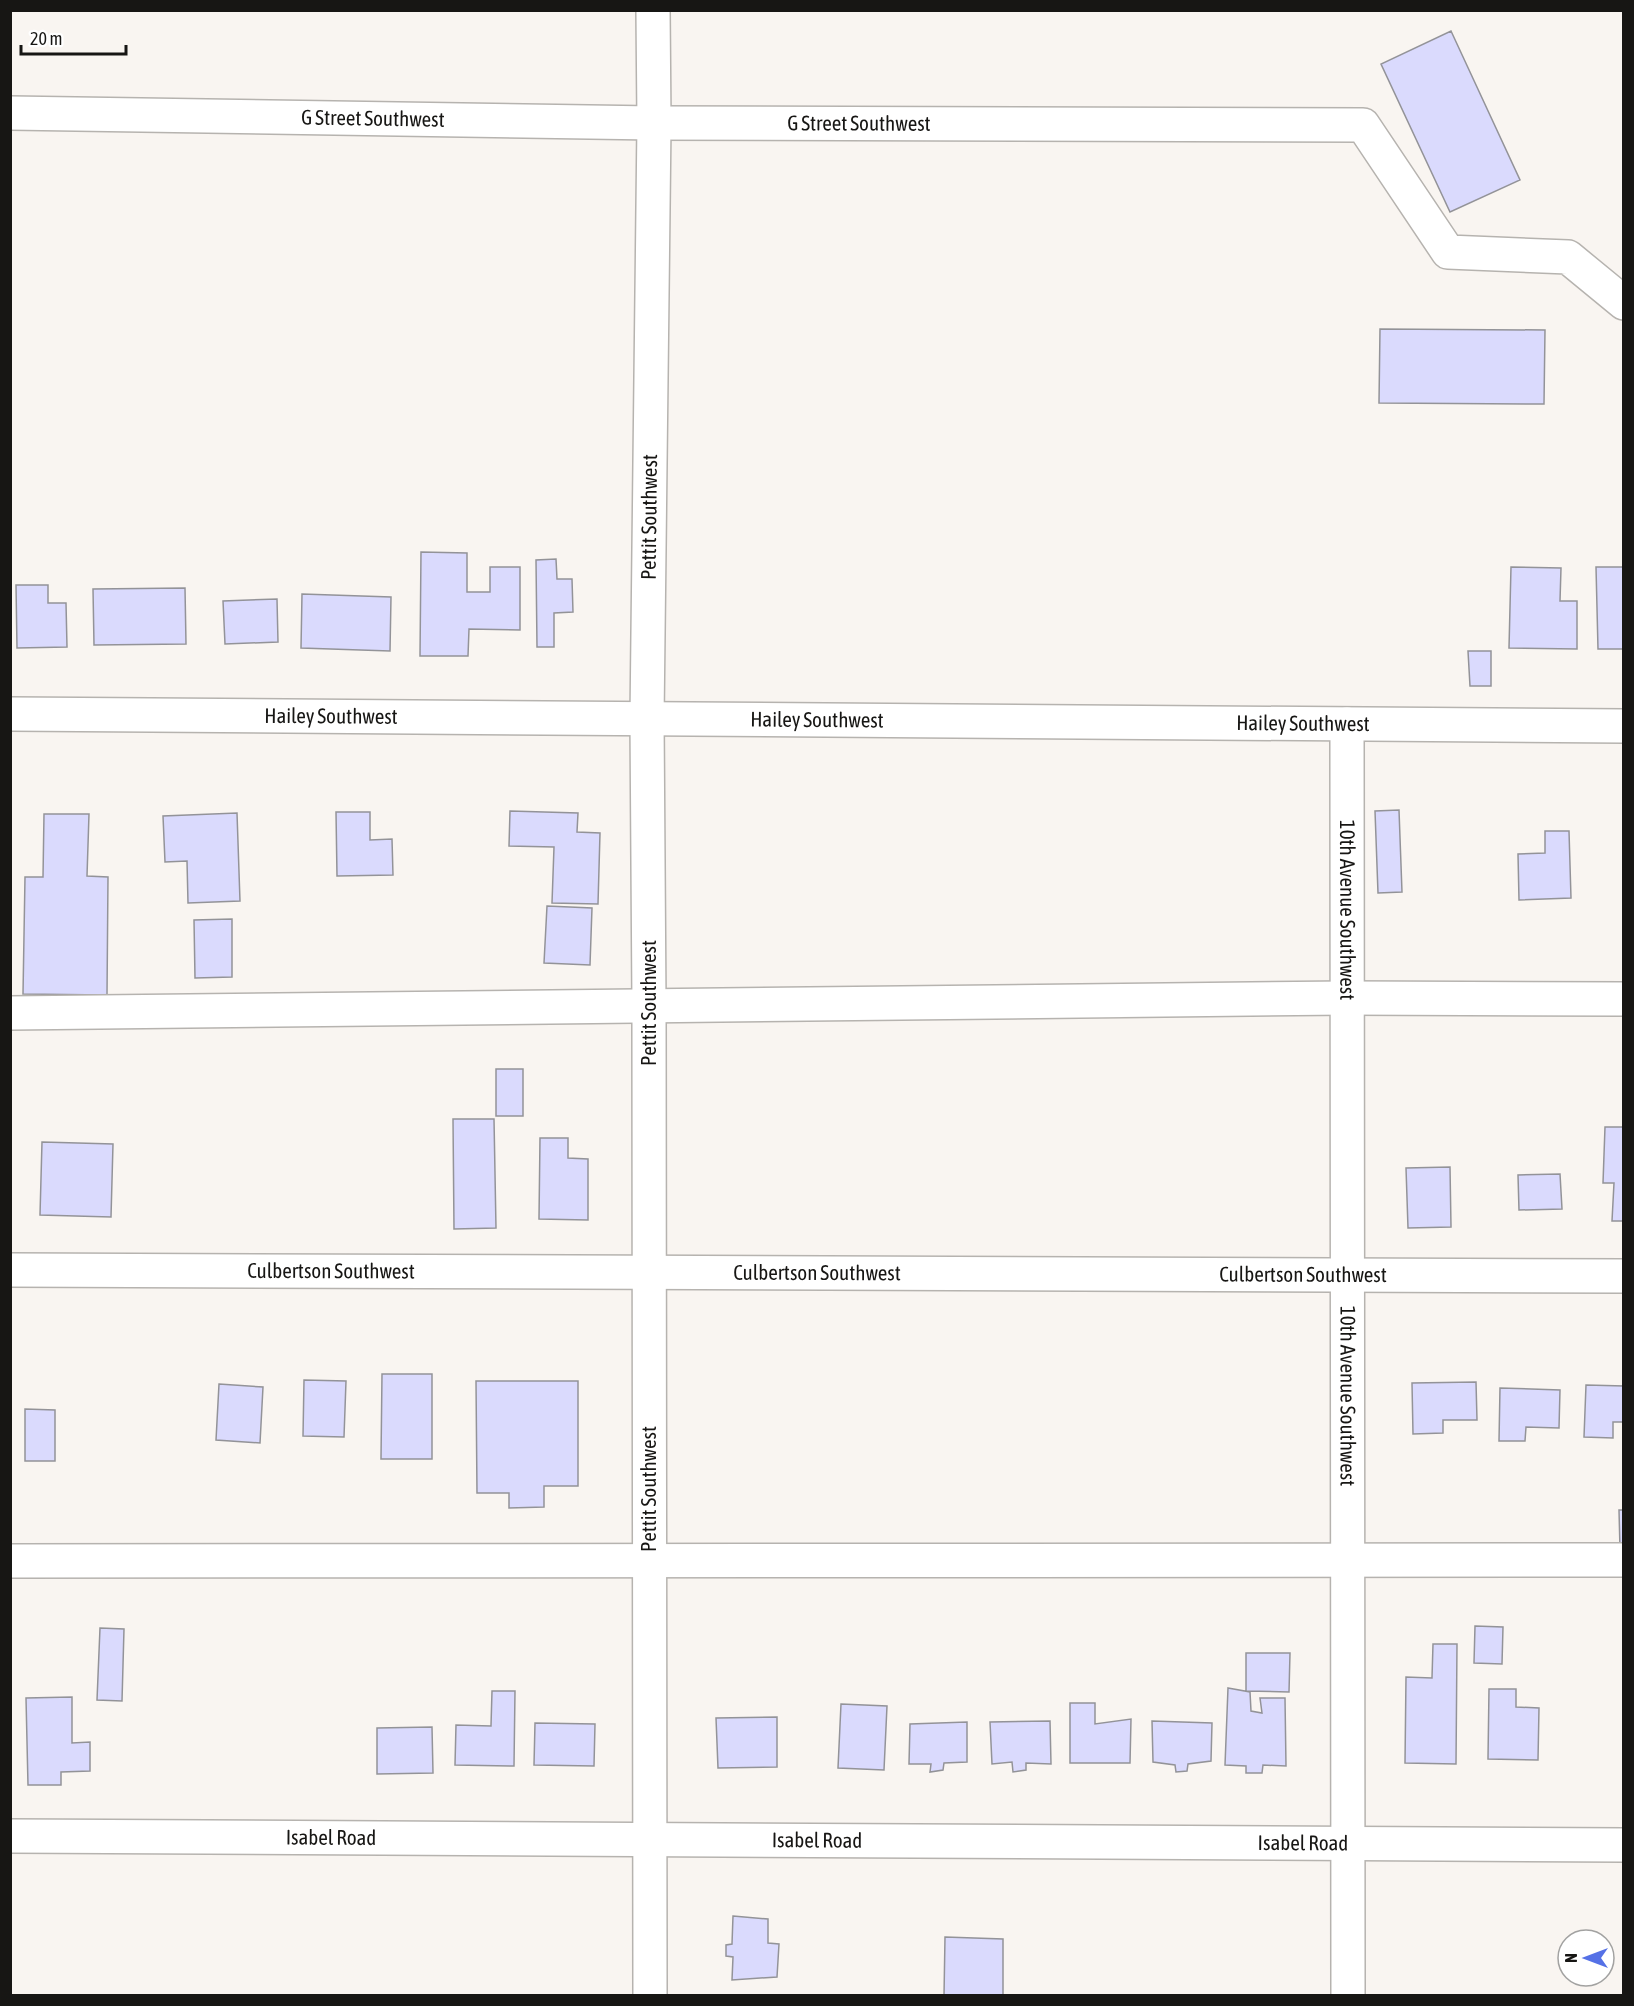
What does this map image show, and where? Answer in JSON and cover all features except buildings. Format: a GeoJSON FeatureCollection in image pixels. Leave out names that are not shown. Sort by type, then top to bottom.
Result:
{"type":"FeatureCollection","features":[{"type":"Feature","properties":{"kind":"street","name":"Pettit Southwest"},"geometry":{"type":"LineString","coordinates":[[650,1995],[647,718],[654,123],[653,10]]}},
{"type":"Feature","properties":{"kind":"street","name":"G Street Southwest"},"geometry":{"type":"LineString","coordinates":[[10,113],[654,123],[1363,124],[1448,252],[1568,257],[1623,303]]}},
{"type":"Feature","properties":{"kind":"street","name":"Hailey Southwest"},"geometry":{"type":"LineString","coordinates":[[10,714],[1623,726]]}},
{"type":"Feature","properties":{"kind":"street","name":"10th Avenue Southwest"},"geometry":{"type":"LineString","coordinates":[[1347,724],[1348,1995]]}},
{"type":"Feature","properties":{"kind":"street"},"geometry":{"type":"LineString","coordinates":[[10,1013],[1347,998],[1623,999]]}},
{"type":"Feature","properties":{"kind":"street","name":"Culbertson Southwest"},"geometry":{"type":"LineString","coordinates":[[10,1270],[1623,1275]]}},
{"type":"Feature","properties":{"kind":"street"},"geometry":{"type":"LineString","coordinates":[[10,1561],[1623,1560]]}},
{"type":"Feature","properties":{"kind":"street","name":"Isabel Road"},"geometry":{"type":"LineString","coordinates":[[10,1836],[1623,1845]]}}]}
